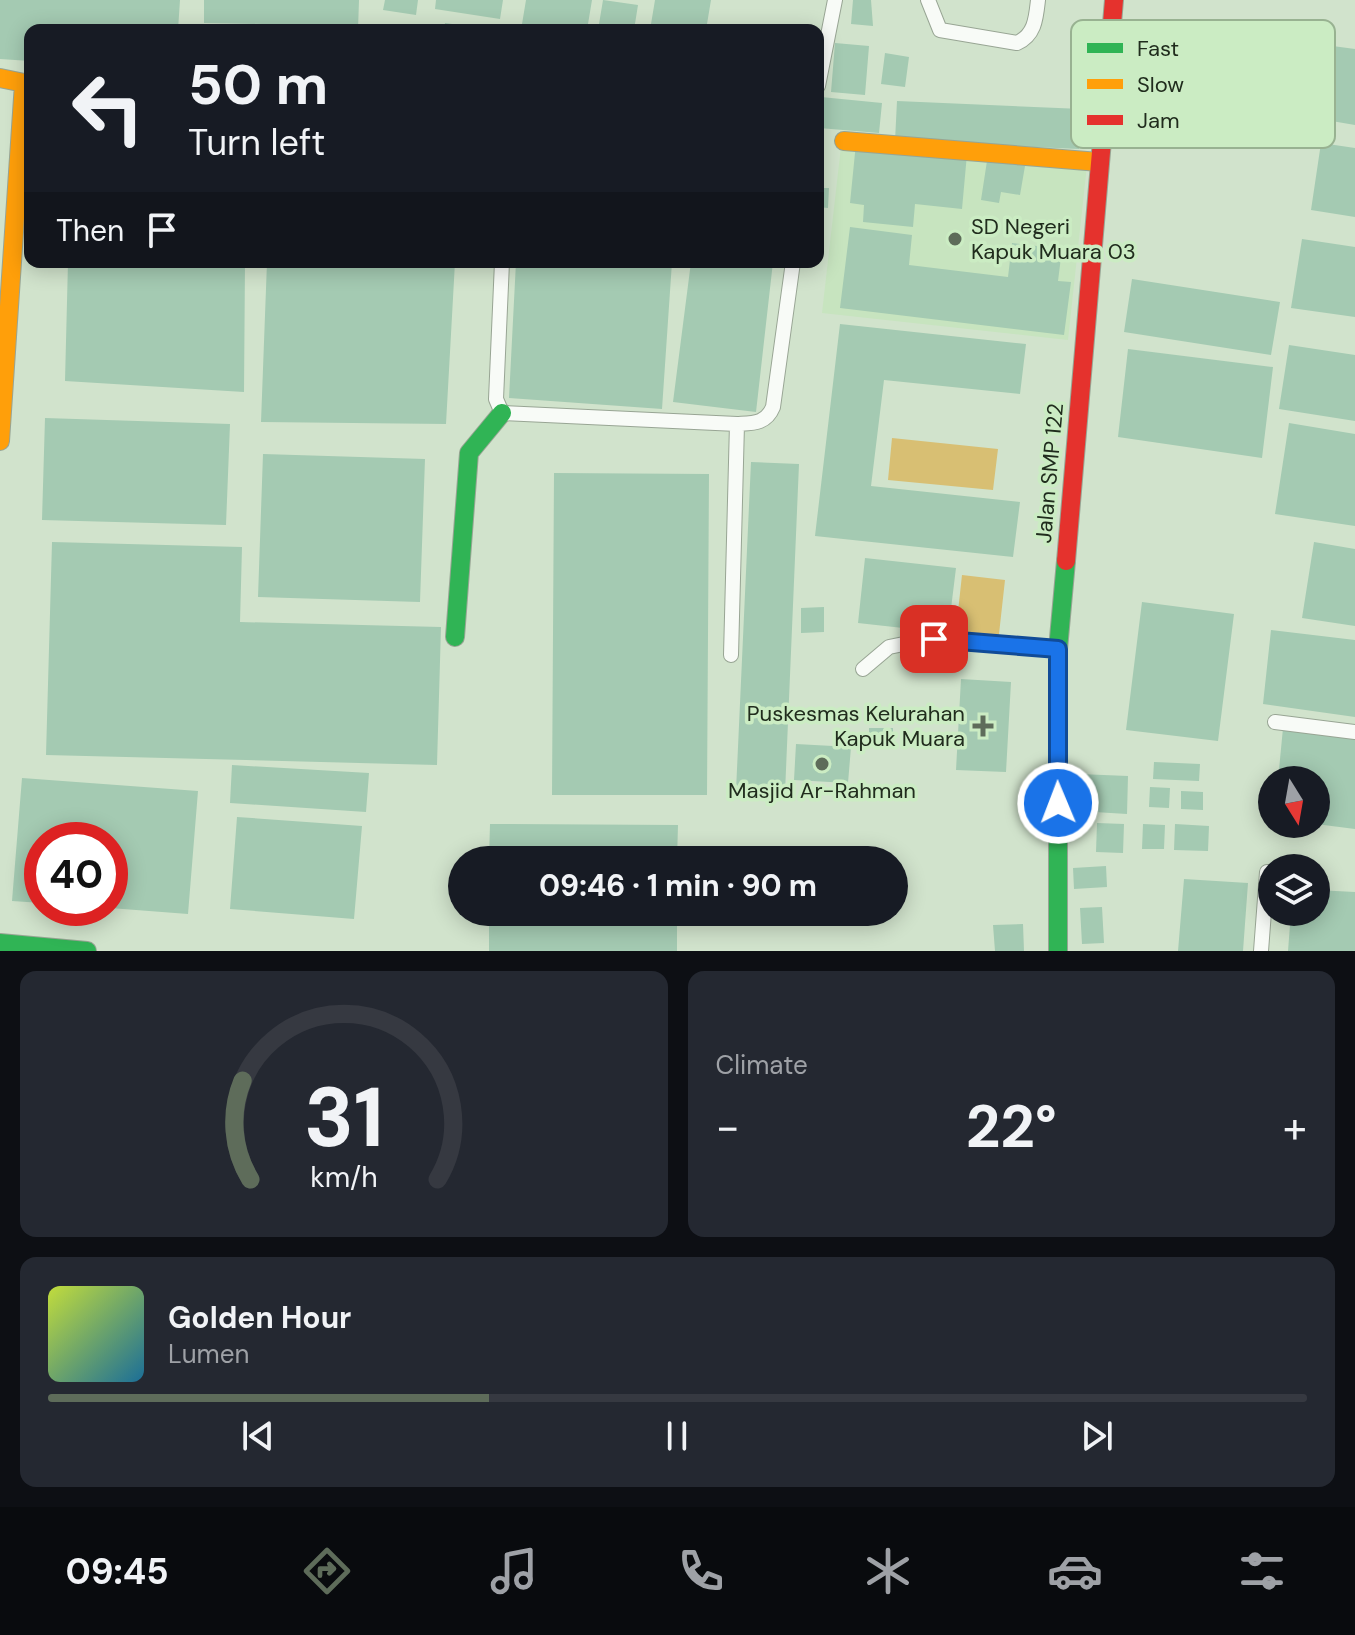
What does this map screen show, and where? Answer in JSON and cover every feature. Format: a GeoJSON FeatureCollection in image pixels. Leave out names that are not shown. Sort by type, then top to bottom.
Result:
{"type":"FeatureCollection","features":[{"type":"Feature","properties":{"kind":"street","name":"Jalan SMP 122"},"geometry":{"type":"LineString","coordinates":[[1112,20],[1114,0]]}},
{"type":"Feature","properties":{"kind":"street"},"geometry":{"type":"LineString","coordinates":[[0,78],[24,82]]}},
{"type":"Feature","properties":{"kind":"street"},"geometry":{"type":"LineString","coordinates":[[0,441],[24,123]]}},
{"type":"Feature","properties":{"kind":"street"},"geometry":{"type":"LineString","coordinates":[[844,141],[1099,162]]}},
{"type":"Feature","properties":{"kind":"street","name":"Jalan SMP 122"},"geometry":{"type":"LineString","coordinates":[[1058,951],[1058,649],[1100,148]]}},
{"type":"Feature","properties":{"kind":"street"},"geometry":{"type":"LineString","coordinates":[[455,637],[469,453],[502,413]]}},
{"type":"Feature","properties":{"kind":"street"},"geometry":{"type":"LineString","coordinates":[[0,943],[87,951]]}},
{"type":"Feature","properties":{"kind":"lane"},"geometry":{"type":"LineString","coordinates":[[824,56],[835,0]]}},
{"type":"Feature","properties":{"kind":"lane"},"geometry":{"type":"LineString","coordinates":[[928,0],[940,30],[1017,43],[1025,39],[1034,27],[1038,0]]}},
{"type":"Feature","properties":{"kind":"lane"},"geometry":{"type":"LineString","coordinates":[[502,268],[496,399],[502,413],[737,424],[760,422],[769,416],[773,407],[792,268]]}},
{"type":"Feature","properties":{"kind":"lane"},"geometry":{"type":"LineString","coordinates":[[731,655],[737,424]]}},
{"type":"Feature","properties":{"kind":"lane"},"geometry":{"type":"LineString","coordinates":[[863,669],[889,647],[923,640],[1058,649]]}},
{"type":"Feature","properties":{"kind":"lane"},"geometry":{"type":"LineString","coordinates":[[1275,722],[1355,732]]}},
{"type":"Feature","properties":{"kind":"lane"},"geometry":{"type":"LineString","coordinates":[[1261,951],[1263,926]]}},
{"type":"Feature","properties":{"kind":"shaded area","name":"SD Negeri Kapuk Muara 03"},"geometry":{"type":"Polygon","coordinates":[[[842,138],[1087,165],[1068,340],[822,313],[842,138]]]}},
{"type":"Feature","properties":{"kind":"shaded area"},"geometry":{"type":"Polygon","coordinates":[[[892,438],[998,449],[993,490],[888,480],[892,438]]]}},
{"type":"Feature","properties":{"kind":"shaded area"},"geometry":{"type":"Polygon","coordinates":[[[962,575],[1005,580],[998,643],[955,639],[962,575]]]}},
{"type":"Feature","properties":{"kind":"building"},"geometry":{"type":"Polygon","coordinates":[[[0,0],[180,0],[178,24],[24,24],[24,61],[0,59],[0,0]]]}},
{"type":"Feature","properties":{"kind":"building"},"geometry":{"type":"Polygon","coordinates":[[[204,0],[359,0],[358,24],[204,23],[204,0]]]}},
{"type":"Feature","properties":{"kind":"building"},"geometry":{"type":"Polygon","coordinates":[[[385,0],[418,0],[416,15],[383,10],[385,0]]]}},
{"type":"Feature","properties":{"kind":"building"},"geometry":{"type":"Polygon","coordinates":[[[436,0],[503,0],[500,19],[435,9],[436,0]]]}},
{"type":"Feature","properties":{"kind":"building"},"geometry":{"type":"Polygon","coordinates":[[[526,0],[592,0],[588,24],[522,24],[526,0]]]}},
{"type":"Feature","properties":{"kind":"building"},"geometry":{"type":"Polygon","coordinates":[[[603,0],[638,5],[635,24],[599,24],[603,0]]]}},
{"type":"Feature","properties":{"kind":"building"},"geometry":{"type":"Polygon","coordinates":[[[655,0],[711,0],[707,24],[651,24],[655,0]]]}},
{"type":"Feature","properties":{"kind":"building"},"geometry":{"type":"Polygon","coordinates":[[[853,0],[871,0],[873,26],[851,24],[853,0]]]}},
{"type":"Feature","properties":{"kind":"building"},"geometry":{"type":"Polygon","coordinates":[[[835,43],[869,46],[865,95],[831,92],[835,43]]]}},
{"type":"Feature","properties":{"kind":"building"},"geometry":{"type":"Polygon","coordinates":[[[1335,46],[1355,49],[1355,125],[1335,122],[1335,46]]]}},
{"type":"Feature","properties":{"kind":"building"},"geometry":{"type":"Polygon","coordinates":[[[885,53],[909,57],[905,87],[881,84],[885,53]]]}},
{"type":"Feature","properties":{"kind":"building"},"geometry":{"type":"Polygon","coordinates":[[[824,97],[882,103],[879,133],[824,128],[824,97]]]}},
{"type":"Feature","properties":{"kind":"building"},"geometry":{"type":"Polygon","coordinates":[[[897,101],[1071,109],[1071,148],[1079,148],[1079,149],[895,141],[897,101]]]}},
{"type":"Feature","properties":{"kind":"building"},"geometry":{"type":"Polygon","coordinates":[[[856,143],[967,154],[962,209],[915,204],[913,227],[863,222],[864,205],[850,203],[856,143]]]}},
{"type":"Feature","properties":{"kind":"building"},"geometry":{"type":"Polygon","coordinates":[[[1335,145],[1355,148],[1355,217],[1311,210],[1320,148],[1335,148],[1335,145]]]}},
{"type":"Feature","properties":{"kind":"building"},"geometry":{"type":"Polygon","coordinates":[[[987,161],[1025,166],[1020,195],[1001,192],[999,203],[981,200],[987,161]]]}},
{"type":"Feature","properties":{"kind":"building"},"geometry":{"type":"Polygon","coordinates":[[[824,188],[829,188],[828,208],[824,208],[824,188]]]}},
{"type":"Feature","properties":{"kind":"building"},"geometry":{"type":"Polygon","coordinates":[[[850,227],[912,235],[909,265],[1008,277],[1012,243],[1062,249],[1058,281],[1071,282],[1064,335],[840,308],[850,227]]]}},
{"type":"Feature","properties":{"kind":"building"},"geometry":{"type":"Polygon","coordinates":[[[1302,239],[1355,247],[1355,317],[1291,308],[1302,239]]]}},
{"type":"Feature","properties":{"kind":"building"},"geometry":{"type":"Polygon","coordinates":[[[68,268],[245,268],[244,392],[65,381],[68,268]]]}},
{"type":"Feature","properties":{"kind":"building"},"geometry":{"type":"Polygon","coordinates":[[[267,268],[455,268],[446,424],[261,422],[267,268]]]}},
{"type":"Feature","properties":{"kind":"building"},"geometry":{"type":"Polygon","coordinates":[[[516,268],[672,268],[662,409],[509,398],[516,268]]]}},
{"type":"Feature","properties":{"kind":"building"},"geometry":{"type":"Polygon","coordinates":[[[690,268],[772,268],[756,412],[673,402],[690,268]]]}},
{"type":"Feature","properties":{"kind":"building"},"geometry":{"type":"Polygon","coordinates":[[[1132,279],[1280,302],[1271,355],[1124,332],[1132,279]]]}},
{"type":"Feature","properties":{"kind":"building"},"geometry":{"type":"Polygon","coordinates":[[[840,324],[1026,344],[1020,394],[884,380],[871,486],[1020,502],[1013,557],[815,536],[840,324]]]}},
{"type":"Feature","properties":{"kind":"building"},"geometry":{"type":"Polygon","coordinates":[[[1289,345],[1355,355],[1355,421],[1279,409],[1289,345]]]}},
{"type":"Feature","properties":{"kind":"building"},"geometry":{"type":"Polygon","coordinates":[[[1128,349],[1273,367],[1262,458],[1118,437],[1128,349]]]}},
{"type":"Feature","properties":{"kind":"building"},"geometry":{"type":"Polygon","coordinates":[[[45,418],[230,424],[226,525],[42,520],[45,418]]]}},
{"type":"Feature","properties":{"kind":"building"},"geometry":{"type":"Polygon","coordinates":[[[1289,423],[1355,434],[1355,526],[1275,514],[1289,423]]]}},
{"type":"Feature","properties":{"kind":"building"},"geometry":{"type":"Polygon","coordinates":[[[263,454],[425,459],[420,602],[258,597],[263,454]]]}},
{"type":"Feature","properties":{"kind":"building"},"geometry":{"type":"Polygon","coordinates":[[[751,462],[799,464],[785,793],[736,791],[751,462]]]}},
{"type":"Feature","properties":{"kind":"building"},"geometry":{"type":"Polygon","coordinates":[[[554,473],[709,474],[707,795],[552,795],[554,473]]]}},
{"type":"Feature","properties":{"kind":"building"},"geometry":{"type":"Polygon","coordinates":[[[52,542],[242,547],[240,622],[441,627],[437,765],[46,755],[52,542]]]}},
{"type":"Feature","properties":{"kind":"building"},"geometry":{"type":"Polygon","coordinates":[[[1314,542],[1355,549],[1355,626],[1302,618],[1314,542]]]}},
{"type":"Feature","properties":{"kind":"building"},"geometry":{"type":"Polygon","coordinates":[[[865,558],[956,568],[948,633],[858,623],[865,558]]]}},
{"type":"Feature","properties":{"kind":"building"},"geometry":{"type":"Polygon","coordinates":[[[1142,602],[1234,614],[1218,741],[1126,730],[1142,602]]]}},
{"type":"Feature","properties":{"kind":"building"},"geometry":{"type":"Polygon","coordinates":[[[824,607],[824,632],[801,633],[801,608],[824,607]]]}},
{"type":"Feature","properties":{"kind":"building"},"geometry":{"type":"Polygon","coordinates":[[[1271,630],[1355,640],[1355,717],[1263,704],[1271,630]]]}},
{"type":"Feature","properties":{"kind":"building","name":"Puskesmas Kelurahan Kapuk Muara"},"geometry":{"type":"Polygon","coordinates":[[[961,679],[1011,682],[1006,772],[956,770],[961,679]]]}},
{"type":"Feature","properties":{"kind":"building"},"geometry":{"type":"Polygon","coordinates":[[[869,728],[893,728],[893,744],[869,744],[869,728]]]}},
{"type":"Feature","properties":{"kind":"building"},"geometry":{"type":"Polygon","coordinates":[[[1283,728],[1355,737],[1355,829],[1330,826],[1330,766],[1279,766],[1283,728]]]}},
{"type":"Feature","properties":{"kind":"building","name":"Masjid Ar-Rahman"},"geometry":{"type":"Polygon","coordinates":[[[796,744],[851,747],[848,783],[794,780],[796,744]]]}},
{"type":"Feature","properties":{"kind":"building"},"geometry":{"type":"Polygon","coordinates":[[[1154,762],[1200,764],[1199,781],[1153,779],[1154,762]]]}},
{"type":"Feature","properties":{"kind":"building"},"geometry":{"type":"Polygon","coordinates":[[[232,765],[369,773],[366,812],[230,803],[232,765]]]}},
{"type":"Feature","properties":{"kind":"building"},"geometry":{"type":"Polygon","coordinates":[[[1079,774],[1128,776],[1127,814],[1078,811],[1079,774]]]}},
{"type":"Feature","properties":{"kind":"building"},"geometry":{"type":"Polygon","coordinates":[[[22,778],[198,791],[188,914],[128,909],[128,822],[24,822],[24,902],[12,901],[22,778]]]}},
{"type":"Feature","properties":{"kind":"building"},"geometry":{"type":"Polygon","coordinates":[[[1029,781],[1049,782],[1047,813],[1027,811],[1029,781]]]}},
{"type":"Feature","properties":{"kind":"building"},"geometry":{"type":"Polygon","coordinates":[[[1150,787],[1170,788],[1169,808],[1149,807],[1150,787]]]}},
{"type":"Feature","properties":{"kind":"building"},"geometry":{"type":"Polygon","coordinates":[[[1181,791],[1203,792],[1203,810],[1181,809],[1181,791]]]}},
{"type":"Feature","properties":{"kind":"building"},"geometry":{"type":"Polygon","coordinates":[[[237,817],[362,826],[354,919],[230,909],[237,817]]]}},
{"type":"Feature","properties":{"kind":"building"},"geometry":{"type":"Polygon","coordinates":[[[1097,823],[1124,824],[1123,853],[1096,852],[1097,823]]]}},
{"type":"Feature","properties":{"kind":"building"},"geometry":{"type":"Polygon","coordinates":[[[490,824],[678,825],[677,846],[489,846],[490,824]]]}},
{"type":"Feature","properties":{"kind":"building"},"geometry":{"type":"Polygon","coordinates":[[[1143,824],[1165,825],[1164,849],[1142,849],[1143,824]]]}},
{"type":"Feature","properties":{"kind":"building"},"geometry":{"type":"Polygon","coordinates":[[[1175,824],[1209,826],[1208,851],[1174,850],[1175,824]]]}},
{"type":"Feature","properties":{"kind":"building"},"geometry":{"type":"Polygon","coordinates":[[[1106,866],[1107,887],[1074,889],[1073,868],[1106,866]]]}},
{"type":"Feature","properties":{"kind":"building"},"geometry":{"type":"Polygon","coordinates":[[[1184,879],[1248,883],[1243,951],[1178,951],[1184,879]]]}},
{"type":"Feature","properties":{"kind":"building"},"geometry":{"type":"Polygon","coordinates":[[[1330,891],[1355,892],[1355,951],[1288,951],[1290,926],[1330,926],[1330,891]]]}},
{"type":"Feature","properties":{"kind":"building"},"geometry":{"type":"Polygon","coordinates":[[[1102,907],[1104,943],[1082,944],[1080,908],[1102,907]]]}},
{"type":"Feature","properties":{"kind":"building"},"geometry":{"type":"Polygon","coordinates":[[[1023,924],[1024,951],[995,951],[993,925],[1023,924]]]}},
{"type":"Feature","properties":{"kind":"building"},"geometry":{"type":"Polygon","coordinates":[[[489,926],[677,926],[677,951],[489,951],[489,926]]]}},
{"type":"Feature","properties":{"kind":"traffic: fast"},"geometry":{"type":"LineString","coordinates":[[455,637],[469,453],[502,413]]}},
{"type":"Feature","properties":{"kind":"traffic: fast"},"geometry":{"type":"LineString","coordinates":[[1058,951],[1058,649],[1066,561]]}},
{"type":"Feature","properties":{"kind":"traffic: fast"},"geometry":{"type":"LineString","coordinates":[[0,943],[87,951]]}},
{"type":"Feature","properties":{"kind":"traffic: slow"},"geometry":{"type":"LineString","coordinates":[[0,78],[24,83],[0,441]]}},
{"type":"Feature","properties":{"kind":"traffic: slow"},"geometry":{"type":"LineString","coordinates":[[844,141],[1099,162]]}},
{"type":"Feature","properties":{"kind":"traffic: jam"},"geometry":{"type":"LineString","coordinates":[[1112,20],[1114,0]]}},
{"type":"Feature","properties":{"kind":"traffic: jam"},"geometry":{"type":"LineString","coordinates":[[1066,561],[1101,148]]}},
{"type":"Feature","properties":{"kind":"place","name":"SD Negeri Kapuk Muara 03"},"geometry":{"type":"Point","coordinates":[955,239]}},
{"type":"Feature","properties":{"kind":"place","name":"Puskesmas Kelurahan Kapuk Muara"},"geometry":{"type":"Point","coordinates":[983,726]}},
{"type":"Feature","properties":{"kind":"place","name":"Masjid Ar-Rahman"},"geometry":{"type":"Point","coordinates":[822,764]}},
{"type":"Feature","properties":{"kind":"route"},"geometry":{"type":"LineString","coordinates":[[934,639],[1058,649],[1058,803]]}}]}
